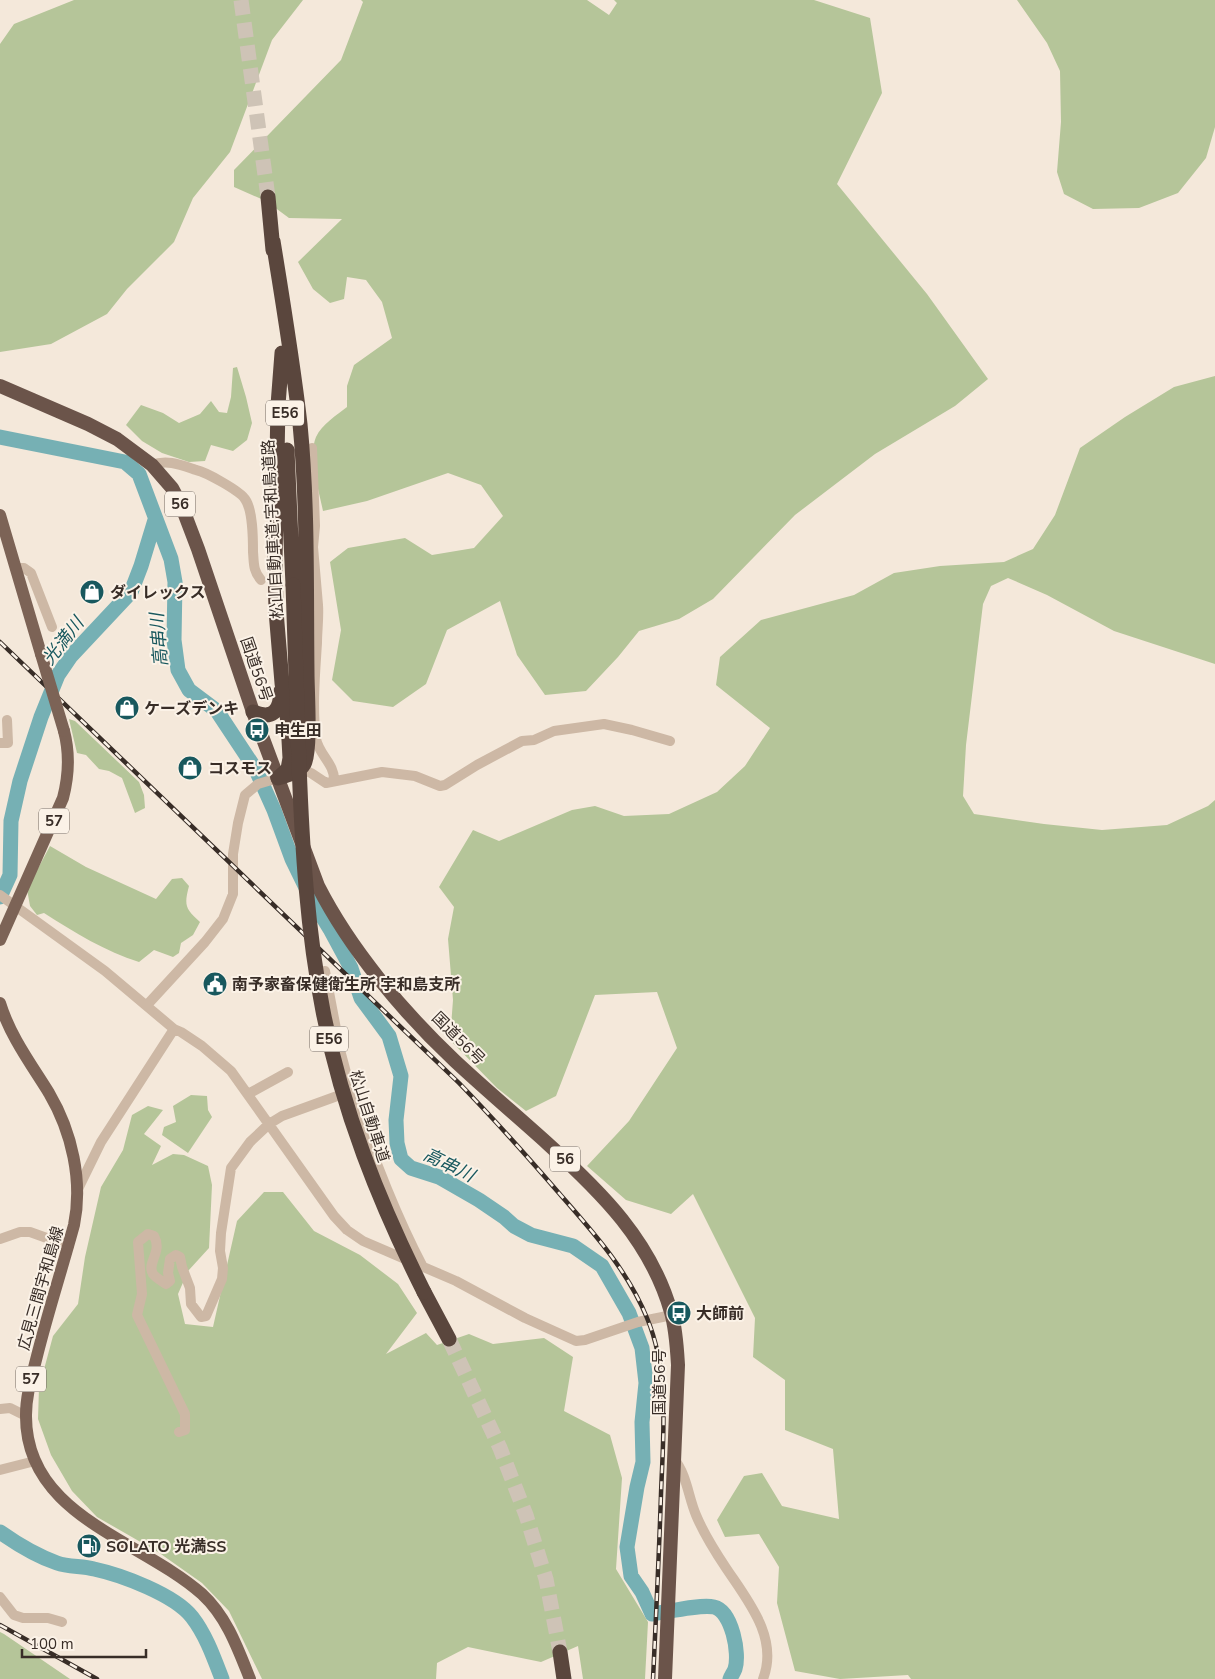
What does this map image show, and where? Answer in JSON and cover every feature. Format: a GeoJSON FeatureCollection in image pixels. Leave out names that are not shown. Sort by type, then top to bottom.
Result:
{"type":"FeatureCollection","features":[{"type":"Feature","properties":{"kind":"highway","name":"松山自動車道;宇和島道路"},"geometry":{"type":"LineString","coordinates":[[268,197],[282,353],[293,585],[297,767]]}},
{"type":"Feature","properties":{"kind":"highway"},"geometry":{"type":"LineString","coordinates":[[272,241],[289,338],[300,435],[305,547],[307,747],[305,762],[297,767],[288,768],[273,779]]}},
{"type":"Feature","properties":{"kind":"highway"},"geometry":{"type":"LineString","coordinates":[[282,353],[278,405],[275,561],[282,683],[297,767]]}},
{"type":"Feature","properties":{"kind":"highway","name":"国道56号"},"geometry":{"type":"LineString","coordinates":[[0,386],[88,424],[117,439],[152,465],[172,488],[182,507],[198,549],[253,712],[273,779],[318,886],[330,909],[348,937],[382,981],[434,1041],[587,1179],[613,1207],[646,1252],[658,1276],[672,1315],[678,1365],[665,1679]]}},
{"type":"Feature","properties":{"kind":"highway"},"geometry":{"type":"LineString","coordinates":[[253,712],[269,716],[276,710],[280,702],[282,683]]}},
{"type":"Feature","properties":{"kind":"highway","name":"松山自動車道"},"geometry":{"type":"LineString","coordinates":[[297,767],[317,983],[330,1044],[358,1143],[398,1239],[449,1339]]}},
{"type":"Feature","properties":{"kind":"highway"},"geometry":{"type":"LineString","coordinates":[[560,1652],[564,1679]]}},
{"type":"Feature","properties":{"kind":"main road","name":"57"},"geometry":{"type":"LineString","coordinates":[[0,515],[64,731],[69,754],[68,781],[65,790],[53,822],[6,899],[0,940]]}},
{"type":"Feature","properties":{"kind":"main road","name":"広見三間宇和島線"},"geometry":{"type":"LineString","coordinates":[[0,1003],[16,1040],[62,1117],[72,1152],[78,1191],[78,1208],[26,1398],[28,1440],[35,1461],[46,1482],[73,1510],[149,1557],[203,1595],[228,1627],[250,1679]]}},
{"type":"Feature","properties":{"kind":"street"},"geometry":{"type":"LineString","coordinates":[[312,448],[315,526],[313,548],[316,604],[319,618],[315,705],[316,742],[333,770],[334,781]]}},
{"type":"Feature","properties":{"kind":"street"},"geometry":{"type":"LineString","coordinates":[[152,465],[161,461],[201,471],[219,479],[245,499],[250,512],[253,532],[254,570],[261,580]]}},
{"type":"Feature","properties":{"kind":"street"},"geometry":{"type":"LineString","coordinates":[[16,568],[24,568],[31,573],[52,627]]}},
{"type":"Feature","properties":{"kind":"street"},"geometry":{"type":"LineString","coordinates":[[0,743],[8,743],[7,720]]}},
{"type":"Feature","properties":{"kind":"street"},"geometry":{"type":"LineString","coordinates":[[297,767],[311,773],[326,783],[382,772],[415,776],[440,786],[445,785],[522,741],[534,740],[554,731],[604,724],[670,741]]}},
{"type":"Feature","properties":{"kind":"street"},"geometry":{"type":"LineString","coordinates":[[147,1005],[205,942],[223,919],[233,894],[232,865],[238,823],[245,796],[258,784],[273,779]]}},
{"type":"Feature","properties":{"kind":"street"},"geometry":{"type":"LineString","coordinates":[[6,899],[105,970],[174,1029],[213,1054],[231,1071],[334,1216],[347,1230],[363,1241],[456,1281],[525,1318],[576,1341],[585,1340],[638,1322],[672,1315]]}},
{"type":"Feature","properties":{"kind":"street"},"geometry":{"type":"LineString","coordinates":[[324,971],[340,1050],[351,1091],[386,1188],[404,1231],[423,1266]]}},
{"type":"Feature","properties":{"kind":"street"},"geometry":{"type":"LineString","coordinates":[[78,1191],[101,1142],[174,1029]]}},
{"type":"Feature","properties":{"kind":"street"},"geometry":{"type":"LineString","coordinates":[[248,1094],[288,1072]]}},
{"type":"Feature","properties":{"kind":"street"},"geometry":{"type":"LineString","coordinates":[[179,1432],[185,1430],[184,1414],[137,1315],[142,1294],[138,1242],[148,1234],[154,1236],[158,1248],[152,1264],[153,1274],[166,1284],[170,1281],[168,1273],[170,1259],[176,1256],[180,1257],[190,1288],[191,1304],[201,1317],[206,1316],[222,1279],[221,1233],[231,1168],[250,1142],[269,1124],[282,1116],[351,1091]]}},
{"type":"Feature","properties":{"kind":"street"},"geometry":{"type":"LineString","coordinates":[[0,1239],[20,1232],[30,1232],[68,1246]]}},
{"type":"Feature","properties":{"kind":"street"},"geometry":{"type":"LineString","coordinates":[[0,1409],[10,1408],[26,1416]]}},
{"type":"Feature","properties":{"kind":"street"},"geometry":{"type":"LineString","coordinates":[[674,1459],[680,1466],[696,1516],[726,1568],[745,1594],[758,1619],[767,1648],[766,1669],[763,1679]]}},
{"type":"Feature","properties":{"kind":"street"},"geometry":{"type":"LineString","coordinates":[[0,1470],[35,1461]]}},
{"type":"Feature","properties":{"kind":"street"},"geometry":{"type":"LineString","coordinates":[[0,1597],[14,1615],[23,1618],[41,1617],[62,1622]]}},
{"type":"Feature","properties":{"kind":"green space"},"geometry":{"type":"Polygon","coordinates":[[[74,0],[303,0],[272,40],[230,152],[193,198],[174,242],[127,289],[107,314],[51,344],[0,352],[0,44],[14,24],[74,0]]]}},
{"type":"Feature","properties":{"kind":"green space"},"geometry":{"type":"Polygon","coordinates":[[[361,0],[587,0],[609,15],[617,3],[614,0],[814,0],[870,18],[882,93],[837,184],[927,294],[988,379],[955,406],[875,454],[795,515],[713,599],[679,619],[639,631],[586,691],[545,695],[517,655],[500,601],[447,630],[426,684],[393,707],[353,701],[332,680],[341,630],[330,562],[348,548],[405,538],[432,555],[474,548],[503,516],[481,485],[448,473],[367,501],[323,511],[313,453],[316,437],[326,424],[347,407],[347,386],[354,365],[392,338],[382,302],[366,280],[347,277],[344,299],[330,303],[313,289],[298,262],[342,219],[289,218],[266,201],[234,187],[234,170],[341,60],[363,2],[361,0]]]}},
{"type":"Feature","properties":{"kind":"green space"},"geometry":{"type":"Polygon","coordinates":[[[1017,0],[1215,0],[1215,127],[1206,158],[1178,193],[1139,208],[1093,209],[1064,194],[1057,172],[1061,122],[1060,71],[1047,43],[1017,0]]]}},
{"type":"Feature","properties":{"kind":"green space"},"geometry":{"type":"Polygon","coordinates":[[[237,367],[252,423],[247,440],[233,451],[211,445],[205,461],[189,462],[162,453],[142,441],[126,425],[141,405],[163,413],[179,423],[200,414],[211,401],[219,412],[227,413],[231,397],[233,368],[237,367]]]}},
{"type":"Feature","properties":{"kind":"green space"},"geometry":{"type":"Polygon","coordinates":[[[1215,376],[1215,664],[1114,631],[1047,595],[1008,578],[991,586],[983,604],[966,745],[963,796],[974,814],[1102,830],[1167,825],[1208,806],[1215,800],[1215,1679],[911,1679],[908,1675],[840,1679],[795,1671],[777,1603],[779,1567],[759,1534],[725,1537],[717,1520],[744,1476],[762,1473],[782,1506],[839,1519],[833,1449],[785,1430],[785,1380],[753,1357],[755,1318],[693,1194],[671,1214],[626,1200],[587,1166],[629,1121],[677,1048],[657,992],[595,995],[556,1096],[526,1111],[497,1088],[450,1040],[453,1000],[448,939],[454,907],[439,887],[473,830],[499,841],[572,810],[595,806],[624,816],[669,814],[717,792],[745,766],[770,728],[716,685],[720,657],[761,620],[854,595],[894,573],[940,566],[1004,562],[1033,549],[1055,515],[1080,448],[1125,417],[1174,387],[1215,376]]]}},
{"type":"Feature","properties":{"kind":"green space"},"geometry":{"type":"Polygon","coordinates":[[[69,719],[75,721],[139,782],[144,795],[145,808],[135,813],[122,778],[109,771],[99,769],[86,755],[77,753],[69,719]]]}},
{"type":"Feature","properties":{"kind":"green space"},"geometry":{"type":"Polygon","coordinates":[[[50,846],[86,867],[156,899],[172,879],[182,878],[189,886],[186,898],[187,906],[191,914],[200,922],[193,935],[181,943],[179,953],[173,957],[154,950],[139,962],[102,947],[44,913],[37,915],[30,906],[27,889],[50,846]]]}},
{"type":"Feature","properties":{"kind":"green space"},"geometry":{"type":"Polygon","coordinates":[[[191,1095],[207,1096],[208,1110],[212,1117],[188,1153],[162,1135],[164,1127],[176,1122],[173,1106],[191,1095]]]}},
{"type":"Feature","properties":{"kind":"green space"},"geometry":{"type":"Polygon","coordinates":[[[148,1106],[163,1110],[144,1134],[161,1146],[152,1165],[173,1154],[184,1155],[208,1166],[212,1185],[209,1248],[188,1271],[178,1294],[185,1324],[213,1327],[237,1221],[264,1192],[283,1192],[314,1231],[360,1255],[398,1284],[417,1313],[386,1354],[426,1333],[437,1345],[469,1334],[493,1344],[544,1338],[573,1357],[564,1411],[610,1435],[622,1478],[616,1569],[648,1622],[645,1679],[583,1679],[578,1646],[541,1662],[468,1647],[437,1663],[436,1679],[262,1679],[229,1611],[202,1583],[158,1552],[97,1517],[72,1491],[51,1455],[38,1419],[39,1388],[53,1336],[78,1304],[85,1257],[101,1187],[123,1150],[132,1115],[148,1106]]]}},
{"type":"Feature","properties":{"kind":"green space"},"geometry":{"type":"Polygon","coordinates":[[[0,1632],[4,1634],[70,1679],[0,1679],[0,1632]]]}},
{"type":"Feature","properties":{"kind":"waterway","name":"高串川"},"geometry":{"type":"LineString","coordinates":[[0,437],[125,462],[139,474],[171,559],[175,582],[174,640],[178,670],[189,690],[217,711],[256,770],[274,810],[292,859],[311,898],[351,968],[361,998],[389,1036],[401,1076],[396,1120],[397,1143],[401,1159],[411,1168],[439,1177],[479,1200],[514,1226],[531,1235],[573,1246],[602,1266],[629,1313],[642,1348],[646,1383],[642,1422],[643,1462],[627,1547],[631,1576],[642,1592],[652,1614],[708,1606],[720,1610],[726,1616],[733,1634],[736,1654],[735,1669],[730,1679]]}},
{"type":"Feature","properties":{"kind":"waterway","name":"光満川"},"geometry":{"type":"LineString","coordinates":[[0,897],[10,875],[11,821],[20,781],[41,717],[58,675],[71,656],[131,592],[155,520]]}},
{"type":"Feature","properties":{"kind":"waterway","name":"光満川"},"geometry":{"type":"LineString","coordinates":[[0,1532],[27,1549],[50,1560],[119,1576],[147,1587],[173,1601],[184,1609],[197,1624],[222,1679]]}},
{"type":"Feature","properties":{"kind":"tunnel"},"geometry":{"type":"LineString","coordinates":[[241,0],[268,197]]}},
{"type":"Feature","properties":{"kind":"tunnel"},"geometry":{"type":"LineString","coordinates":[[449,1339],[500,1448],[526,1515],[546,1579],[560,1652]]}},
{"type":"Feature","properties":{"kind":"railway"},"geometry":{"type":"LineString","coordinates":[[0,642],[459,1083],[583,1221],[619,1267],[639,1300],[647,1318],[654,1339],[662,1383],[664,1427],[653,1679]]}},
{"type":"Feature","properties":{"kind":"railway"},"geometry":{"type":"LineString","coordinates":[[0,1625],[97,1679]]}},
{"type":"Feature","properties":{"kind":"place","name":"ダイレックス"},"geometry":{"type":"Point","coordinates":[92,592]}},
{"type":"Feature","properties":{"kind":"place","name":"ケーズデンキ"},"geometry":{"type":"Point","coordinates":[127,708]}},
{"type":"Feature","properties":{"kind":"place","name":"申生田"},"geometry":{"type":"Point","coordinates":[257,730]}},
{"type":"Feature","properties":{"kind":"place","name":"コスモス"},"geometry":{"type":"Point","coordinates":[190,768]}},
{"type":"Feature","properties":{"kind":"place","name":"南予家畜保健衛生所 宇和島支所"},"geometry":{"type":"Point","coordinates":[215,984]}},
{"type":"Feature","properties":{"kind":"place","name":"大師前"},"geometry":{"type":"Point","coordinates":[679,1313]}},
{"type":"Feature","properties":{"kind":"place","name":"SOLATO 光満SS"},"geometry":{"type":"Point","coordinates":[89,1546]}}]}
